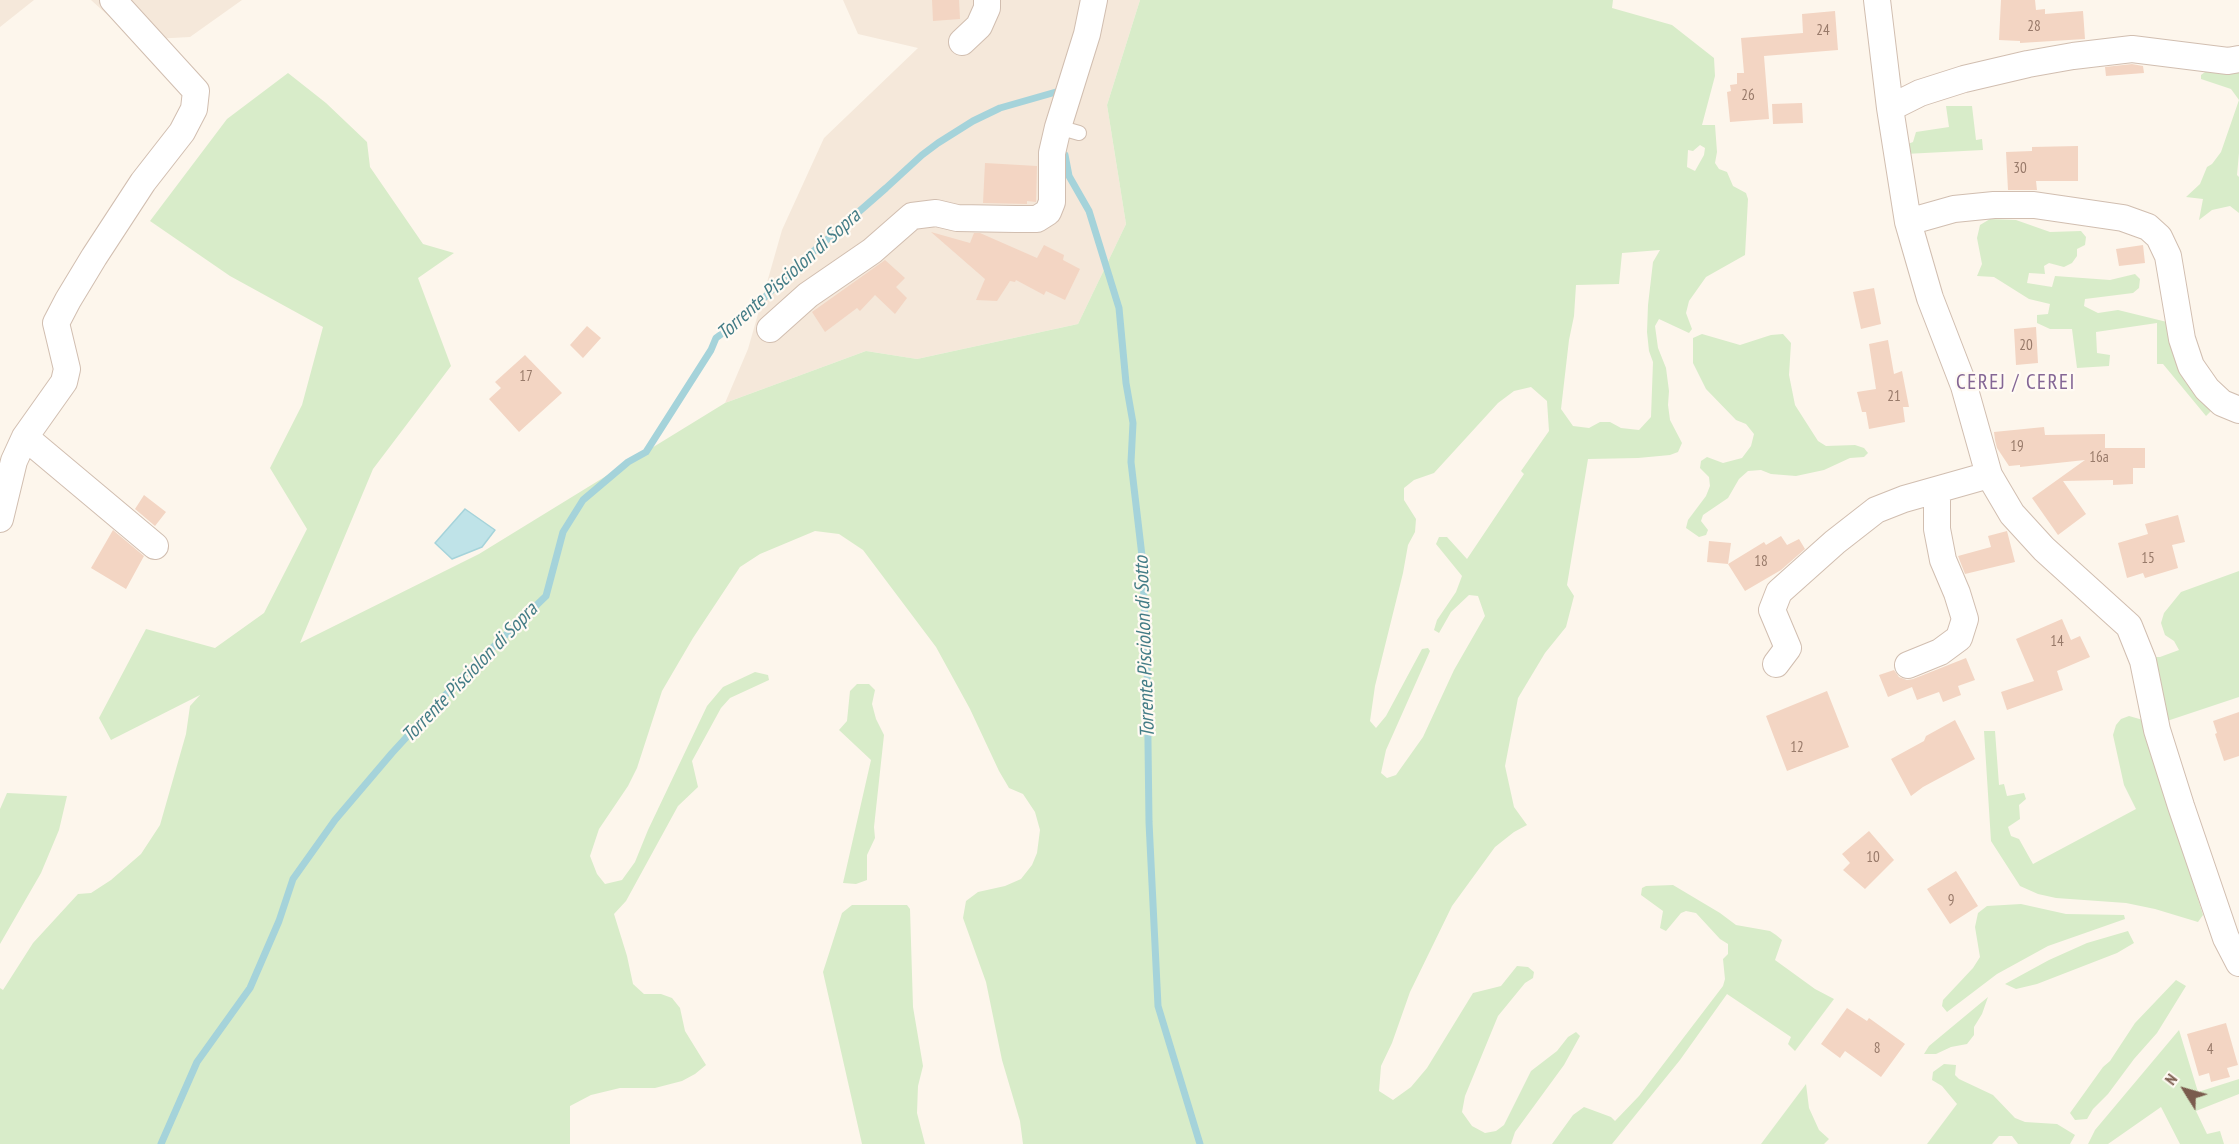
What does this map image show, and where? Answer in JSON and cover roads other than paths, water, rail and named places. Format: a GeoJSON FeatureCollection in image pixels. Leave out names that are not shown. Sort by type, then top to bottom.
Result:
{"type":"FeatureCollection","features":[{"type":"Feature","properties":{"kind":"street"},"geometry":{"type":"LineString","coordinates":[[0,519],[14,461],[25,437],[64,382],[67,369],[56,323],[68,300],[143,182],[182,132],[194,109],[196,91],[113,0]]}},
{"type":"Feature","properties":{"kind":"street"},"geometry":{"type":"LineString","coordinates":[[962,42],[979,26],[987,8],[987,0]]}},
{"type":"Feature","properties":{"kind":"street"},"geometry":{"type":"LineString","coordinates":[[770,329],[808,295],[872,251],[912,216],[936,213],[957,218],[1037,219],[1048,212],[1052,202],[1052,153],[1068,130],[1094,0]]}},
{"type":"Feature","properties":{"kind":"street"},"geometry":{"type":"LineString","coordinates":[[1877,0],[1890,108],[1908,222],[1930,298],[1964,386],[1989,475],[2012,514],[2044,549],[2129,626],[2143,661],[2157,730],[2181,806],[2226,938],[2239,963]]}},
{"type":"Feature","properties":{"kind":"street"},"geometry":{"type":"LineString","coordinates":[[1890,108],[1920,93],[1964,79],[2073,56],[2132,49],[2228,62],[2239,59]]}},
{"type":"Feature","properties":{"kind":"street"},"geometry":{"type":"LineString","coordinates":[[1908,222],[1954,209],[1994,205],[2034,205],[2123,218],[2148,227],[2159,237],[2168,256],[2182,339],[2191,366],[2207,389],[2222,403],[2239,410]]}},
{"type":"Feature","properties":{"kind":"street"},"geometry":{"type":"LineString","coordinates":[[25,437],[155,546]]}},
{"type":"Feature","properties":{"kind":"street"},"geometry":{"type":"LineString","coordinates":[[1776,664],[1788,648],[1772,610],[1779,592],[1835,542],[1876,510],[1904,499],[1989,475]]}},
{"type":"Feature","properties":{"kind":"street"},"geometry":{"type":"LineString","coordinates":[[1908,665],[1940,652],[1959,638],[1965,619],[1943,560],[1936,529],[1937,491]]}},
{"type":"Feature","properties":{"kind":"water"},"geometry":{"type":"Polygon","coordinates":[[[465,509],[495,530],[482,547],[452,559],[435,543],[465,509]]]}},
{"type":"Feature","properties":{"kind":"waterway","name":"Torrente Pisciolon di Sopra"},"geometry":{"type":"LineString","coordinates":[[161,1144],[197,1062],[250,988],[279,921],[293,879],[335,820],[392,753],[459,680],[546,596],[563,532],[583,500],[628,462],[646,452],[711,350],[716,338],[746,316],[791,271],[938,143],[973,121],[1000,108],[1063,90]]}},
{"type":"Feature","properties":{"kind":"waterway","name":"Torrente Pisciolon di Sotto"},"geometry":{"type":"LineString","coordinates":[[1065,155],[1069,176],[1089,211],[1119,308],[1126,383],[1133,423],[1131,462],[1142,556],[1147,663],[1149,822],[1158,1006],[1200,1144]]}},
{"type":"Feature","properties":{"kind":"district","name":"CEREJ / CEREI"},"geometry":{"type":"Point","coordinates":[2016,383]}}]}
